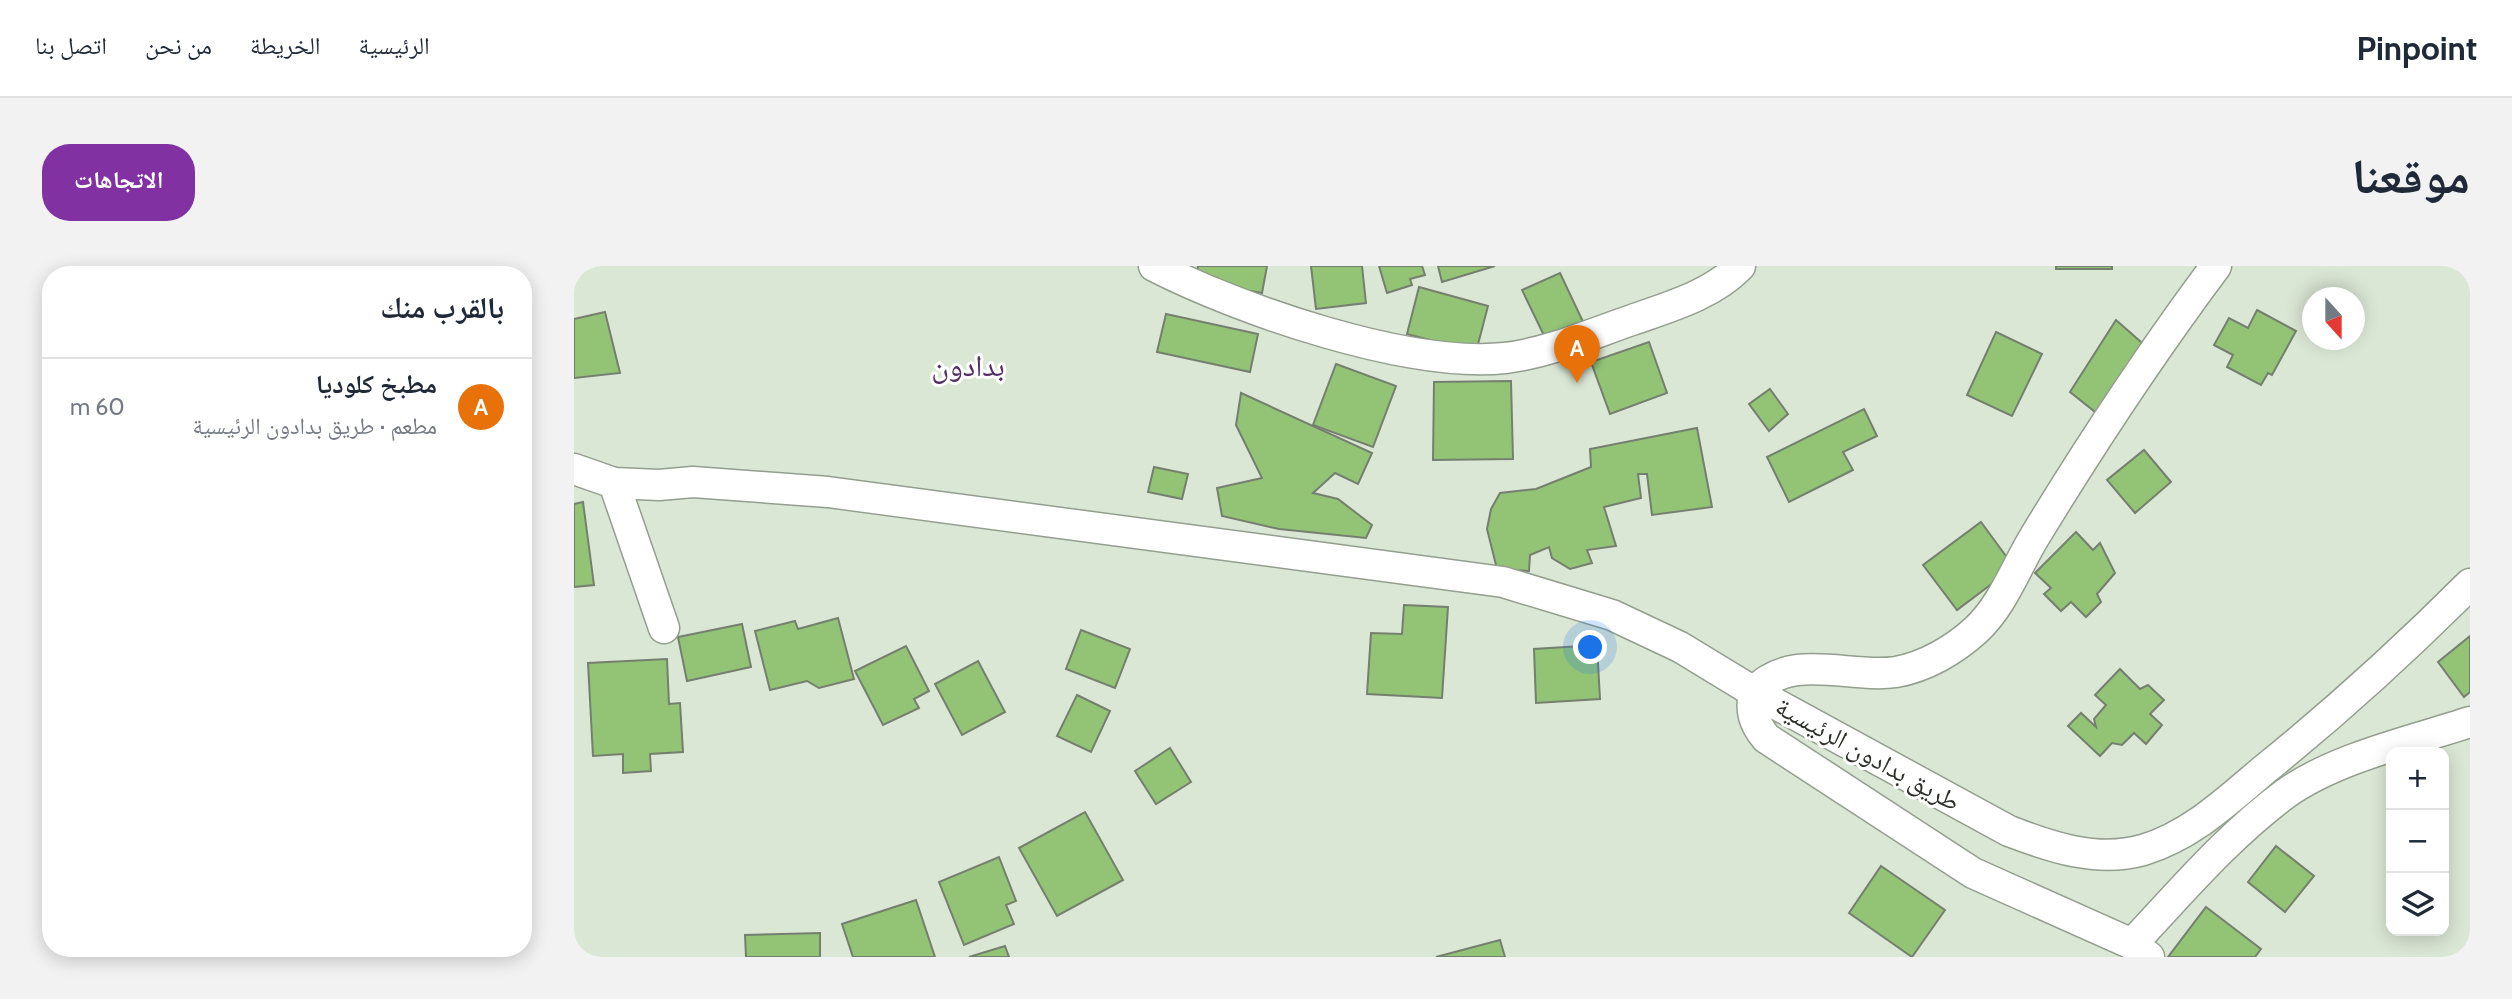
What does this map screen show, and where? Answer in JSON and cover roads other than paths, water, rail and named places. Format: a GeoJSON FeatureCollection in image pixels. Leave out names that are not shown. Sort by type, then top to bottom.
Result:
{"type":"FeatureCollection","features":[{"type":"Feature","properties":{"kind":"street"},"geometry":{"type":"LineString","coordinates":[[1154,266],[1312,328],[1366,342],[1458,359],[1505,358],[1578,339],[1675,306],[1712,287],[1740,266]]}},
{"type":"Feature","properties":{"kind":"street","name":"طريق بدادون الرئيسية"},"geometry":{"type":"LineString","coordinates":[[2216,266],[2159,343],[2034,537],[2001,598],[1976,630],[1920,666],[1871,674],[1801,669],[1761,684],[1754,692],[2009,831],[2050,847],[2094,855],[2141,850],[2190,831],[2330,716],[2470,584]]}},
{"type":"Feature","properties":{"kind":"street"},"geometry":{"type":"LineString","coordinates":[[574,469],[614,483],[659,485],[692,482],[828,492],[1503,582],[1612,615],[1680,647],[1754,692],[1751,707],[1757,726],[1766,737],[1973,873],[2140,951],[2197,875],[2286,794],[2334,768],[2470,722]]}},
{"type":"Feature","properties":{"kind":"street"},"geometry":{"type":"LineString","coordinates":[[614,483],[664,628]]}},
{"type":"Feature","properties":{"kind":"place","name":"مطبخ كلوديا"},"geometry":{"type":"Point","coordinates":[1577,383]}},
{"type":"Feature","properties":{"kind":"district","name":"بدادون"},"geometry":{"type":"Point","coordinates":[968,365]}}]}
